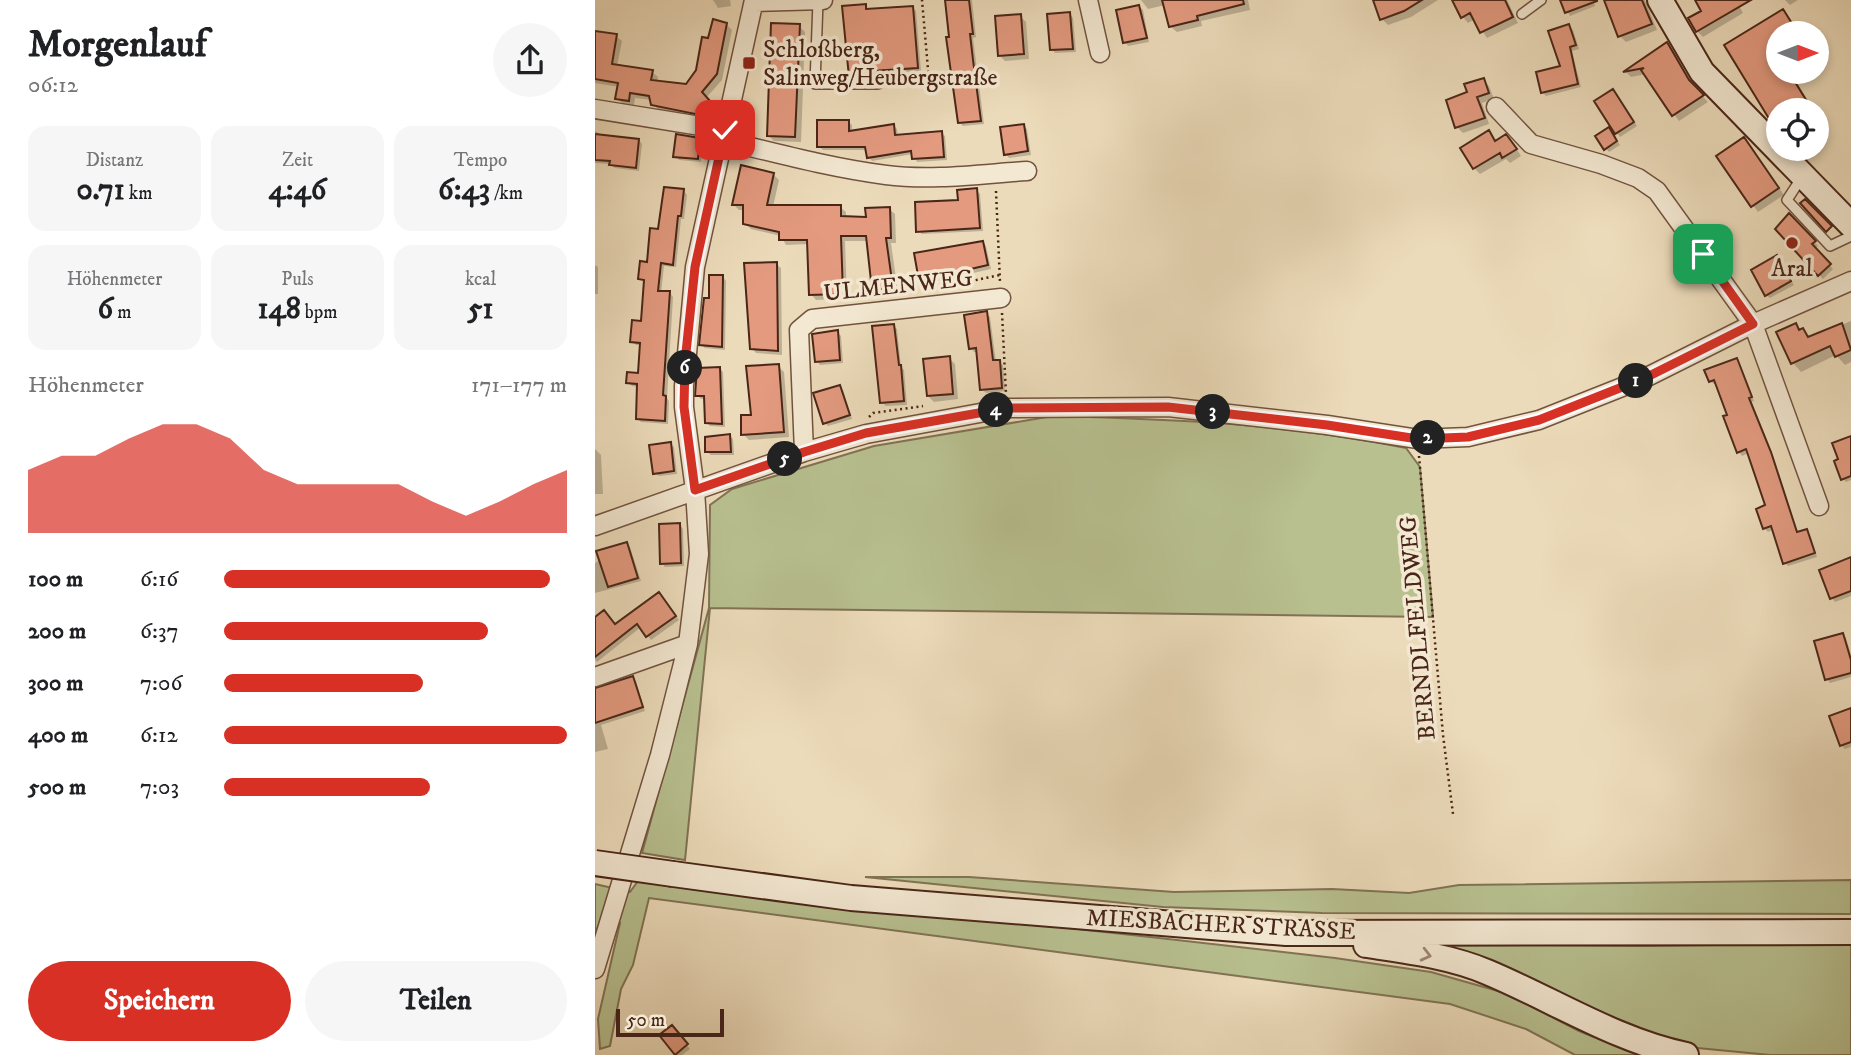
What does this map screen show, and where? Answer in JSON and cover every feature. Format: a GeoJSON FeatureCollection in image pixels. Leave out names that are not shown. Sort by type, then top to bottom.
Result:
{"type":"FeatureCollection","features":[{"type":"Feature","properties":{"kind":"main road"},"geometry":{"type":"LineString","coordinates":[[1660,0],[1702,72],[1851,225]]}},
{"type":"Feature","properties":{"kind":"main road","name":"MIESBACHER STRASSE"},"geometry":{"type":"LineString","coordinates":[[595,863],[852,898],[1286,933],[1851,932]]}},
{"type":"Feature","properties":{"kind":"main road"},"geometry":{"type":"LineString","coordinates":[[1286,933],[1420,953],[1486,971],[1585,1020],[1658,1049],[1686,1055]]}},
{"type":"Feature","properties":{"kind":"street"},"geometry":{"type":"LineString","coordinates":[[595,969],[660,755],[688,644],[699,554],[695,490],[684,407],[685,362],[695,267],[754,1],[821,0]]}},
{"type":"Feature","properties":{"kind":"street"},"geometry":{"type":"LineString","coordinates":[[1088,0],[1100,53]]}},
{"type":"Feature","properties":{"kind":"street"},"geometry":{"type":"LineString","coordinates":[[1496,107],[1531,144],[1638,178],[1657,191],[1753,324],[1819,506]]}},
{"type":"Feature","properties":{"kind":"street"},"geometry":{"type":"LineString","coordinates":[[595,109],[723,135],[824,164],[888,176],[1027,171]]}},
{"type":"Feature","properties":{"kind":"street"},"geometry":{"type":"LineString","coordinates":[[595,526],[804,452],[866,433],[1021,407],[1168,407],[1327,425],[1418,439],[1468,437],[1539,420],[1645,378],[1753,324],[1851,281]]}},
{"type":"Feature","properties":{"kind":"street","name":"ULMENWEG"},"geometry":{"type":"LineString","coordinates":[[804,452],[799,330],[812,319],[1002,298]]}},
{"type":"Feature","properties":{"kind":"street"},"geometry":{"type":"LineString","coordinates":[[595,677],[688,644]]}},
{"type":"Feature","properties":{"kind":"lane"},"geometry":{"type":"LineString","coordinates":[[821,0],[815,84],[878,84]]}},
{"type":"Feature","properties":{"kind":"lane"},"geometry":{"type":"LineString","coordinates":[[1522,14],[1541,0]]}},
{"type":"Feature","properties":{"kind":"lane"},"geometry":{"type":"LineString","coordinates":[[1803,176],[1787,200],[1830,246],[1851,236]]}},
{"type":"Feature","properties":{"kind":"path"},"geometry":{"type":"LineString","coordinates":[[878,84],[929,81],[922,0]]}},
{"type":"Feature","properties":{"kind":"path","name":"BERNDLFELDWEG"},"geometry":{"type":"LineString","coordinates":[[1418,439],[1443,735],[1453,814]]}},
{"type":"Feature","properties":{"kind":"green space"},"geometry":{"type":"Polygon","coordinates":[[[1053,416],[1186,421],[1275,428],[1406,448],[1420,467],[1433,617],[710,608],[685,860],[642,853],[709,608],[710,505],[732,489],[874,446],[1053,416]]]}},
{"type":"Feature","properties":{"kind":"green space"},"geometry":{"type":"Polygon","coordinates":[[[865,877],[969,877],[1174,892],[1332,889],[1409,893],[1459,885],[1851,880],[1851,914],[1322,913],[1163,907],[865,877]]]}},
{"type":"Feature","properties":{"kind":"green space"},"geometry":{"type":"Polygon","coordinates":[[[638,881],[1335,958],[1431,972],[1505,993],[1579,1031],[1638,1055],[1575,1055],[1526,1029],[1450,1004],[649,898],[633,965],[621,989],[610,1046],[600,1049],[598,1019],[620,923],[601,919],[595,934],[595,884],[630,892],[638,881]]]}},
{"type":"Feature","properties":{"kind":"green space"},"geometry":{"type":"Polygon","coordinates":[[[1851,943],[1851,1055],[1770,1055],[1687,1047],[1431,946],[1443,944],[1645,946],[1851,943]]]}},
{"type":"Feature","properties":{"kind":"building"},"geometry":{"type":"Polygon","coordinates":[[[945,0],[969,0],[973,34],[970,34],[981,121],[958,123],[946,37],[949,37],[945,0]]]}},
{"type":"Feature","properties":{"kind":"building"},"geometry":{"type":"Polygon","coordinates":[[[1162,0],[1243,0],[1244,4],[1197,16],[1198,20],[1169,27],[1162,0]]]}},
{"type":"Feature","properties":{"kind":"building"},"geometry":{"type":"Polygon","coordinates":[[[1373,0],[1422,0],[1404,11],[1380,20],[1373,0]]]}},
{"type":"Feature","properties":{"kind":"building"},"geometry":{"type":"Polygon","coordinates":[[[1452,0],[1505,0],[1513,17],[1480,33],[1470,13],[1461,18],[1452,0]]]}},
{"type":"Feature","properties":{"kind":"building"},"geometry":{"type":"Polygon","coordinates":[[[1560,0],[1597,0],[1597,1],[1565,13],[1560,0]]]}},
{"type":"Feature","properties":{"kind":"building"},"geometry":{"type":"Polygon","coordinates":[[[1604,0],[1642,0],[1652,24],[1618,37],[1604,0]]]}},
{"type":"Feature","properties":{"kind":"building"},"geometry":{"type":"Polygon","coordinates":[[[1695,0],[1751,0],[1696,32],[1688,18],[1701,11],[1695,0]]]}},
{"type":"Feature","properties":{"kind":"building"},"geometry":{"type":"Polygon","coordinates":[[[866,4],[866,9],[913,6],[918,68],[872,71],[873,76],[849,77],[842,6],[866,4]]]}},
{"type":"Feature","properties":{"kind":"building"},"geometry":{"type":"Polygon","coordinates":[[[1139,5],[1147,38],[1123,43],[1116,10],[1139,5]]]}},
{"type":"Feature","properties":{"kind":"building"},"geometry":{"type":"Polygon","coordinates":[[[1783,9],[1790,21],[1766,21],[1766,84],[1796,84],[1805,98],[1766,98],[1766,114],[1724,45],[1783,9]]]}},
{"type":"Feature","properties":{"kind":"building"},"geometry":{"type":"Polygon","coordinates":[[[1070,12],[1073,49],[1050,50],[1047,14],[1070,12]]]}},
{"type":"Feature","properties":{"kind":"building"},"geometry":{"type":"Polygon","coordinates":[[[1021,14],[1024,54],[998,56],[995,16],[1021,14]]]}},
{"type":"Feature","properties":{"kind":"building"},"geometry":{"type":"Polygon","coordinates":[[[713,19],[727,23],[717,74],[702,92],[711,102],[700,115],[651,105],[649,96],[630,93],[629,101],[615,99],[618,83],[595,79],[595,31],[617,34],[612,64],[653,70],[651,80],[686,84],[696,70],[702,37],[708,38],[713,19]]]}},
{"type":"Feature","properties":{"kind":"building"},"geometry":{"type":"Polygon","coordinates":[[[771,23],[800,24],[795,137],[767,136],[771,23]]]}},
{"type":"Feature","properties":{"kind":"building"},"geometry":{"type":"Polygon","coordinates":[[[1569,24],[1576,45],[1570,47],[1578,84],[1541,93],[1536,72],[1560,66],[1548,31],[1569,24]]]}},
{"type":"Feature","properties":{"kind":"building"},"geometry":{"type":"Polygon","coordinates":[[[1667,42],[1689,80],[1704,95],[1672,116],[1641,70],[1644,68],[1623,72],[1667,42]]]}},
{"type":"Feature","properties":{"kind":"building"},"geometry":{"type":"Polygon","coordinates":[[[1484,78],[1489,93],[1477,97],[1485,118],[1455,128],[1446,100],[1467,92],[1464,84],[1484,78]]]}},
{"type":"Feature","properties":{"kind":"building"},"geometry":{"type":"Polygon","coordinates":[[[1613,89],[1634,122],[1615,134],[1594,101],[1613,89]]]}},
{"type":"Feature","properties":{"kind":"building"},"geometry":{"type":"Polygon","coordinates":[[[817,120],[849,120],[849,131],[894,124],[895,135],[942,131],[944,157],[912,159],[911,151],[867,158],[865,147],[817,147],[817,120]]]}},
{"type":"Feature","properties":{"kind":"building"},"geometry":{"type":"Polygon","coordinates":[[[1024,124],[1028,151],[1004,155],[1000,127],[1024,124]]]}},
{"type":"Feature","properties":{"kind":"building"},"geometry":{"type":"Polygon","coordinates":[[[1609,127],[1617,141],[1604,150],[1595,136],[1609,127]]]}},
{"type":"Feature","properties":{"kind":"building"},"geometry":{"type":"Polygon","coordinates":[[[1489,130],[1495,141],[1506,134],[1517,149],[1502,158],[1500,153],[1473,169],[1460,148],[1489,130]]]}},
{"type":"Feature","properties":{"kind":"building"},"geometry":{"type":"Polygon","coordinates":[[[595,134],[639,139],[636,168],[609,165],[610,161],[595,160],[595,134]]]}},
{"type":"Feature","properties":{"kind":"building"},"geometry":{"type":"Polygon","coordinates":[[[676,134],[700,138],[698,159],[673,157],[676,134]]]}},
{"type":"Feature","properties":{"kind":"building"},"geometry":{"type":"Polygon","coordinates":[[[1744,137],[1779,188],[1751,207],[1716,156],[1744,137]]]}},
{"type":"Feature","properties":{"kind":"building"},"geometry":{"type":"Polygon","coordinates":[[[741,165],[774,173],[767,205],[841,205],[841,216],[866,217],[865,208],[890,207],[891,238],[886,238],[893,288],[872,290],[866,236],[841,236],[843,294],[809,295],[807,240],[779,240],[779,232],[743,224],[743,205],[732,205],[741,165]]]}},
{"type":"Feature","properties":{"kind":"building"},"geometry":{"type":"Polygon","coordinates":[[[664,187],[684,189],[673,265],[661,263],[658,291],[670,291],[663,395],[666,396],[665,421],[636,419],[637,384],[626,383],[627,372],[638,373],[640,343],[630,342],[632,320],[641,321],[644,280],[638,279],[640,261],[647,262],[650,228],[658,229],[664,187]]]}},
{"type":"Feature","properties":{"kind":"building"},"geometry":{"type":"Polygon","coordinates":[[[977,188],[980,228],[916,232],[915,202],[958,200],[957,190],[977,188]]]}},
{"type":"Feature","properties":{"kind":"building"},"geometry":{"type":"Polygon","coordinates":[[[1805,199],[1832,226],[1826,232],[1800,203],[1805,199]]]}},
{"type":"Feature","properties":{"kind":"building"},"geometry":{"type":"Polygon","coordinates":[[[1789,213],[1816,241],[1812,244],[1831,264],[1818,276],[1775,229],[1789,213]]]}},
{"type":"Feature","properties":{"kind":"building"},"geometry":{"type":"Polygon","coordinates":[[[983,241],[988,265],[919,281],[914,253],[983,241]]]}},
{"type":"Feature","properties":{"kind":"building"},"geometry":{"type":"Polygon","coordinates":[[[1777,255],[1791,281],[1765,296],[1751,270],[1777,255]]]}},
{"type":"Feature","properties":{"kind":"building"},"geometry":{"type":"Polygon","coordinates":[[[777,262],[778,351],[750,349],[744,263],[777,262]]]}},
{"type":"Feature","properties":{"kind":"building"},"geometry":{"type":"Polygon","coordinates":[[[709,275],[723,275],[722,347],[699,345],[704,298],[709,298],[709,275]]]}},
{"type":"Feature","properties":{"kind":"building"},"geometry":{"type":"Polygon","coordinates":[[[987,311],[993,360],[1000,360],[1002,388],[980,390],[976,348],[969,349],[964,315],[987,311]]]}},
{"type":"Feature","properties":{"kind":"building"},"geometry":{"type":"Polygon","coordinates":[[[1796,323],[1799,330],[1803,328],[1808,337],[1842,323],[1851,350],[1835,357],[1830,346],[1791,364],[1776,332],[1796,323]]]}},
{"type":"Feature","properties":{"kind":"building"},"geometry":{"type":"Polygon","coordinates":[[[894,324],[904,401],[880,403],[872,326],[894,324]]]}},
{"type":"Feature","properties":{"kind":"building"},"geometry":{"type":"Polygon","coordinates":[[[838,330],[840,360],[815,362],[812,334],[838,330]]]}},
{"type":"Feature","properties":{"kind":"building"},"geometry":{"type":"Polygon","coordinates":[[[950,356],[953,394],[927,396],[923,359],[950,356]]]}},
{"type":"Feature","properties":{"kind":"building"},"geometry":{"type":"Polygon","coordinates":[[[1737,358],[1797,532],[1807,529],[1815,553],[1783,564],[1771,526],[1763,529],[1756,509],[1765,505],[1746,449],[1737,453],[1723,416],[1727,415],[1714,380],[1709,382],[1704,370],[1737,358]]]}},
{"type":"Feature","properties":{"kind":"building"},"geometry":{"type":"Polygon","coordinates":[[[779,364],[784,432],[741,435],[741,415],[751,415],[746,366],[779,364]]]}},
{"type":"Feature","properties":{"kind":"building"},"geometry":{"type":"Polygon","coordinates":[[[720,367],[722,424],[705,423],[704,396],[695,396],[697,368],[720,367]]]}},
{"type":"Feature","properties":{"kind":"building"},"geometry":{"type":"Polygon","coordinates":[[[840,385],[850,415],[823,424],[813,393],[840,385]]]}},
{"type":"Feature","properties":{"kind":"building"},"geometry":{"type":"Polygon","coordinates":[[[730,434],[731,452],[705,452],[705,437],[730,434]]]}},
{"type":"Feature","properties":{"kind":"building"},"geometry":{"type":"Polygon","coordinates":[[[1851,436],[1851,476],[1841,480],[1834,461],[1838,459],[1832,443],[1851,436]]]}},
{"type":"Feature","properties":{"kind":"building"},"geometry":{"type":"Polygon","coordinates":[[[671,442],[674,471],[653,474],[649,445],[671,442]]]}},
{"type":"Feature","properties":{"kind":"building"},"geometry":{"type":"Polygon","coordinates":[[[680,523],[681,563],[660,564],[659,524],[680,523]]]}},
{"type":"Feature","properties":{"kind":"building"},"geometry":{"type":"Polygon","coordinates":[[[627,542],[638,578],[608,587],[596,551],[627,542]]]}},
{"type":"Feature","properties":{"kind":"building"},"geometry":{"type":"Polygon","coordinates":[[[1851,557],[1851,591],[1830,599],[1819,570],[1851,557]]]}},
{"type":"Feature","properties":{"kind":"building"},"geometry":{"type":"Polygon","coordinates":[[[659,592],[676,616],[646,637],[637,624],[595,657],[595,617],[604,610],[615,624],[659,592]]]}},
{"type":"Feature","properties":{"kind":"building"},"geometry":{"type":"Polygon","coordinates":[[[1843,633],[1851,660],[1851,673],[1825,680],[1814,641],[1843,633]]]}},
{"type":"Feature","properties":{"kind":"building"},"geometry":{"type":"Polygon","coordinates":[[[633,676],[643,707],[595,723],[595,688],[633,676]]]}},
{"type":"Feature","properties":{"kind":"building"},"geometry":{"type":"Polygon","coordinates":[[[1851,708],[1851,742],[1840,746],[1829,716],[1851,708]]]}},
{"type":"Feature","properties":{"kind":"building"},"geometry":{"type":"Polygon","coordinates":[[[672,1025],[688,1044],[675,1055],[659,1035],[672,1025]]]}},
{"type":"Feature","properties":{"kind":"place","name":"Schloßberg, Salinweg/Heubergstraße"},"geometry":{"type":"Point","coordinates":[749,63]}},
{"type":"Feature","properties":{"kind":"place","name":"Aral"},"geometry":{"type":"Point","coordinates":[1792,243]}},
{"type":"Feature","properties":{"kind":"route"},"geometry":{"type":"LineString","coordinates":[[725,130],[695,267],[685,362],[684,407],[695,490],[866,433],[1021,407],[1168,407],[1327,425],[1418,439],[1468,437],[1539,420],[1645,378],[1753,324],[1703,254]]}}]}
